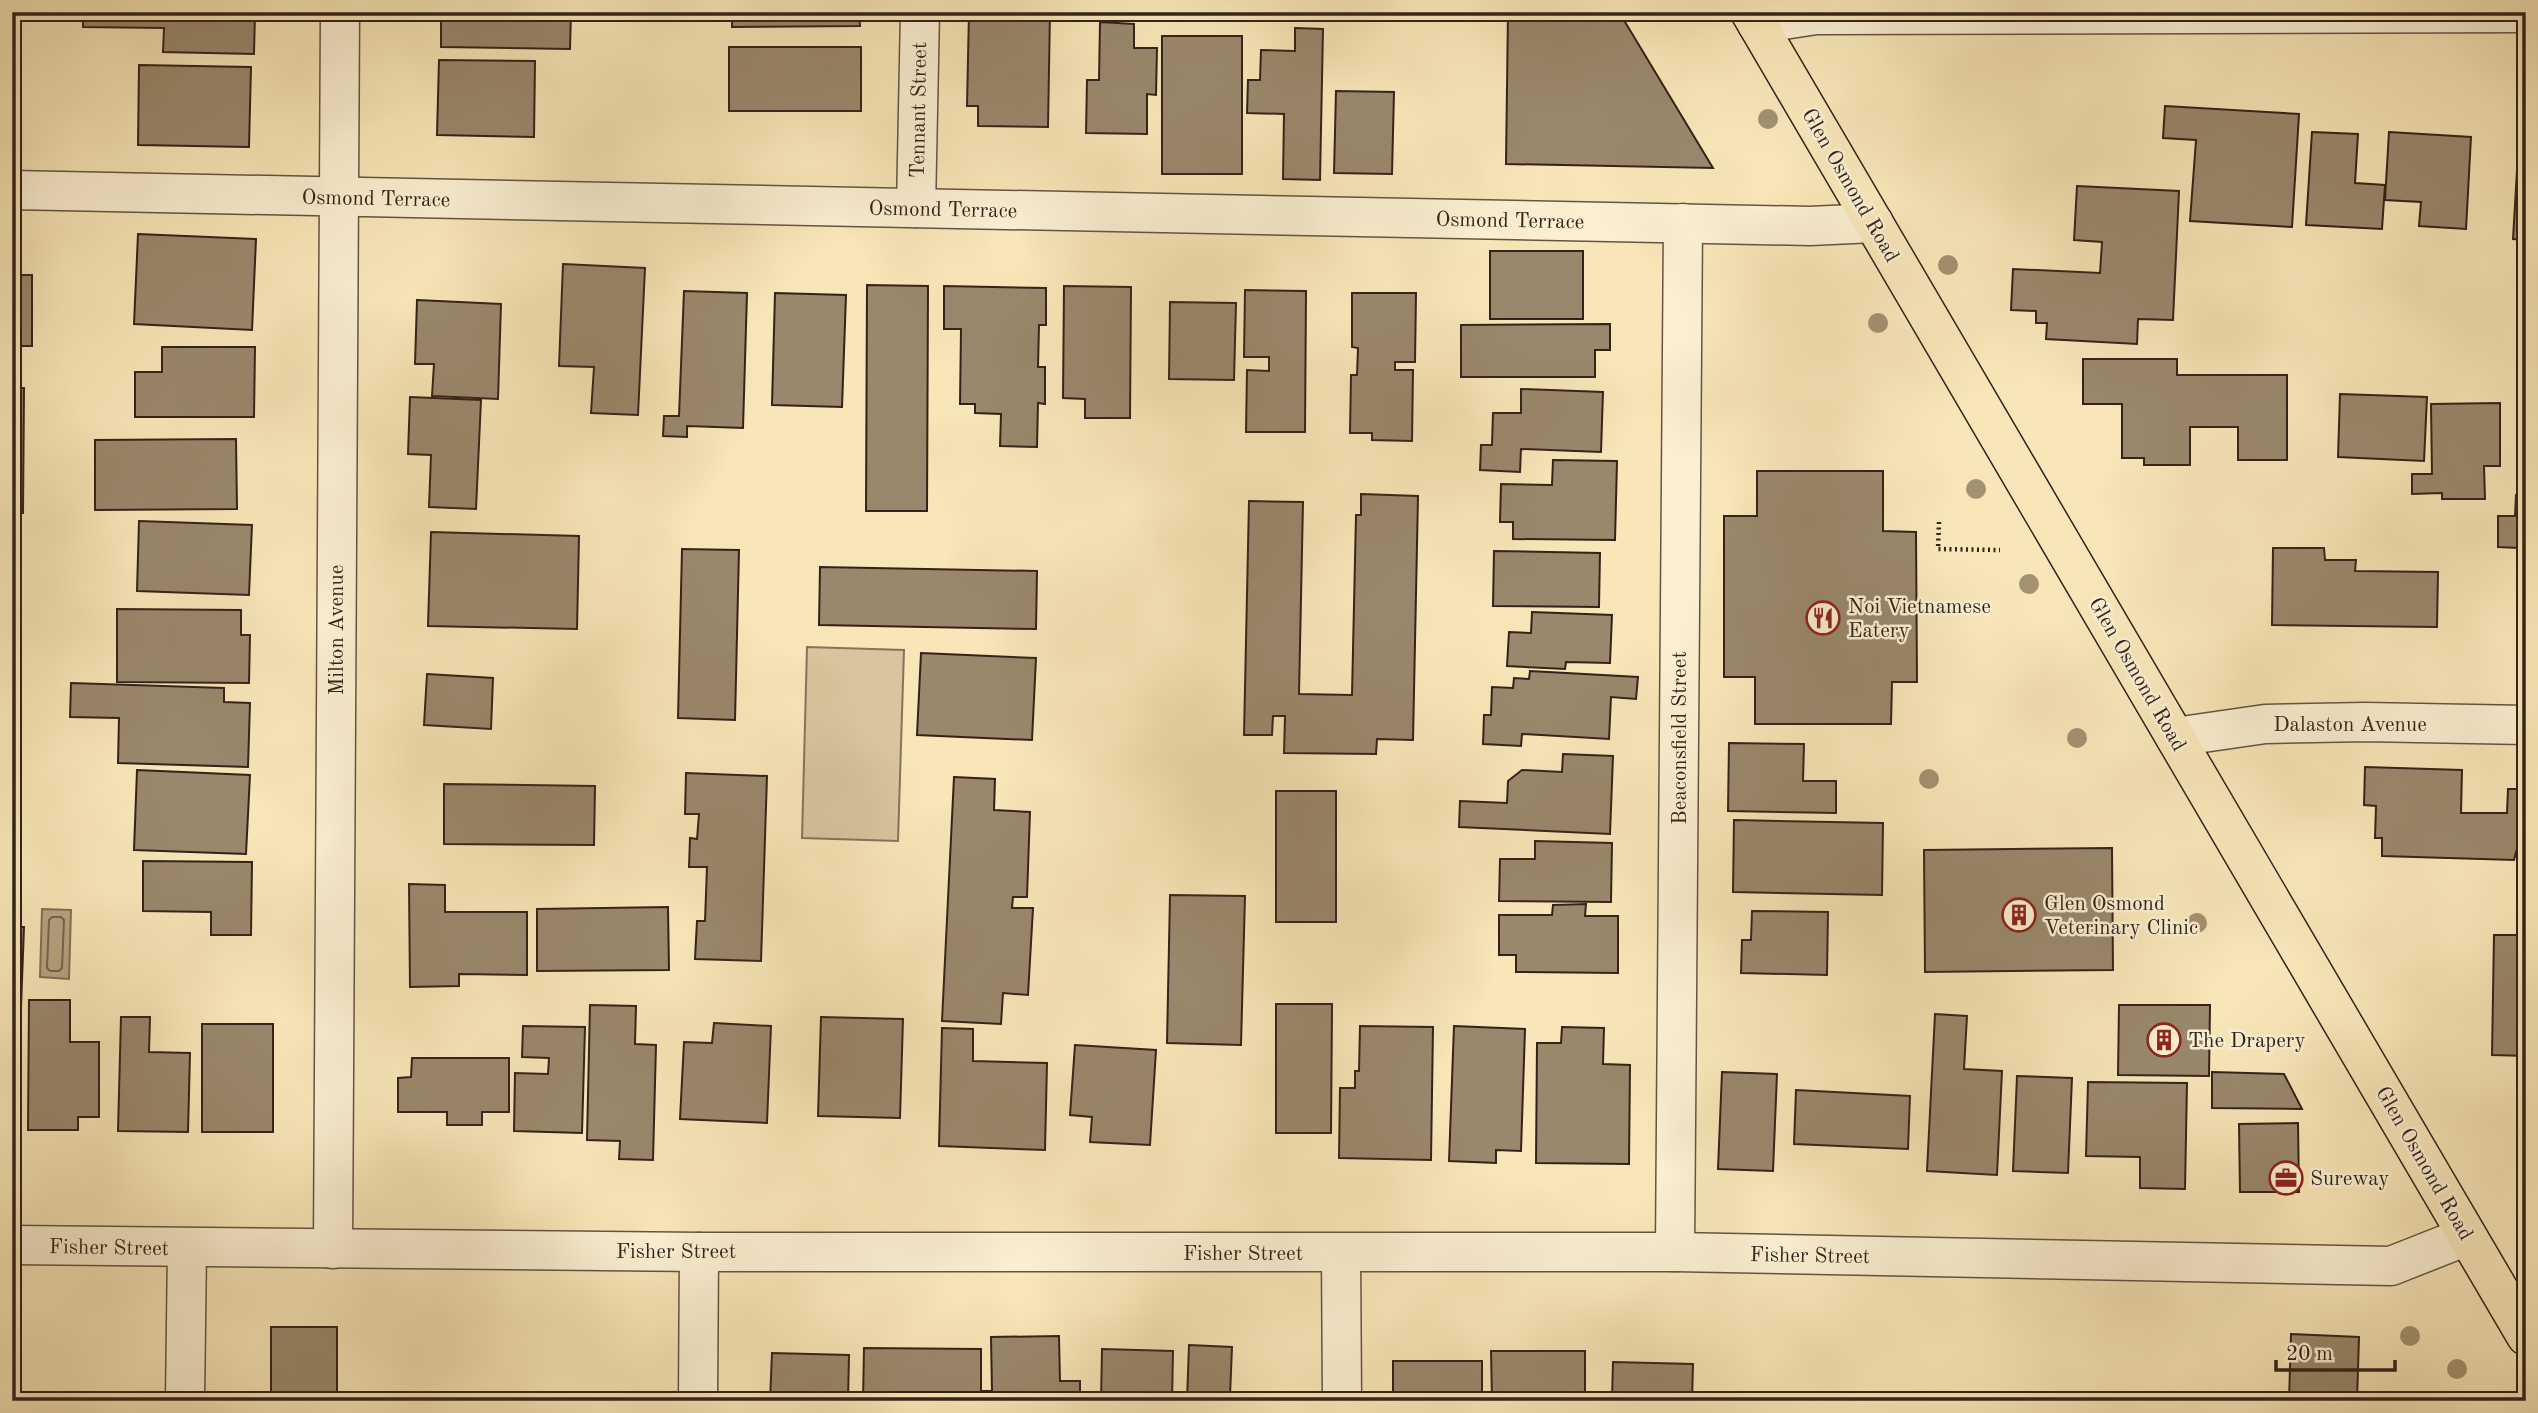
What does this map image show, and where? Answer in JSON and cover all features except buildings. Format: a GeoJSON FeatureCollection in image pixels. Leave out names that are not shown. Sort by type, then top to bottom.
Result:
{"type":"FeatureCollection","features":[{"type":"Feature","properties":{"kind":"highway","name":"Glen Osmond Road"},"geometry":{"type":"LineString","coordinates":[[1754,18],[2526,1336]]}},
{"type":"Feature","properties":{"kind":"street","name":"Milton Avenue"},"geometry":{"type":"LineString","coordinates":[[333,1248],[340,12]]}},
{"type":"Feature","properties":{"kind":"street","name":"Tennant Street"},"geometry":{"type":"LineString","coordinates":[[916,208],[920,12]]}},
{"type":"Feature","properties":{"kind":"street"},"geometry":{"type":"LineString","coordinates":[[1754,18],[1803,15],[2526,13]]}},
{"type":"Feature","properties":{"kind":"street","name":"Osmond Terrace"},"geometry":{"type":"LineString","coordinates":[[12,190],[1810,226],[1874,223]]}},
{"type":"Feature","properties":{"kind":"street","name":"Beaconsfield Street"},"geometry":{"type":"LineString","coordinates":[[1675,1252],[1683,223]]}},
{"type":"Feature","properties":{"kind":"street","name":"Dalaston Avenue"},"geometry":{"type":"LineString","coordinates":[[2175,737],[2265,724],[2365,722],[2526,725]]}},
{"type":"Feature","properties":{"kind":"street","name":"Fisher Street"},"geometry":{"type":"LineString","coordinates":[[12,1245],[699,1252],[1675,1252],[2391,1266],[2467,1236]]}},
{"type":"Feature","properties":{"kind":"street"},"geometry":{"type":"LineString","coordinates":[[185,1401],[187,1248]]}},
{"type":"Feature","properties":{"kind":"street"},"geometry":{"type":"LineString","coordinates":[[698,1401],[699,1252]]}},
{"type":"Feature","properties":{"kind":"street"},"geometry":{"type":"LineString","coordinates":[[1342,1253],[1342,1401]]}},
{"type":"Feature","properties":{"kind":"path"},"geometry":{"type":"LineString","coordinates":[[1939,522],[1938,549],[2000,550]]}},
{"type":"Feature","properties":{"kind":"shaded area"},"geometry":{"type":"Polygon","coordinates":[[[807,647],[904,650],[898,841],[802,838],[807,647]]]}},
{"type":"Feature","properties":{"kind":"water"},"geometry":{"type":"Polygon","coordinates":[[[42,909],[71,910],[69,979],[40,977],[42,909]]]}},
{"type":"Feature","properties":{"kind":"place","name":"Noi Vietnamese Eatery"},"geometry":{"type":"Point","coordinates":[1823,618]}},
{"type":"Feature","properties":{"kind":"place","name":"Glen Osmond Veterinary Clinic"},"geometry":{"type":"Point","coordinates":[2019,915]}},
{"type":"Feature","properties":{"kind":"place","name":"The Drapery"},"geometry":{"type":"Point","coordinates":[2164,1040]}},
{"type":"Feature","properties":{"kind":"place","name":"Sureway"},"geometry":{"type":"Point","coordinates":[2286,1178]}}]}
